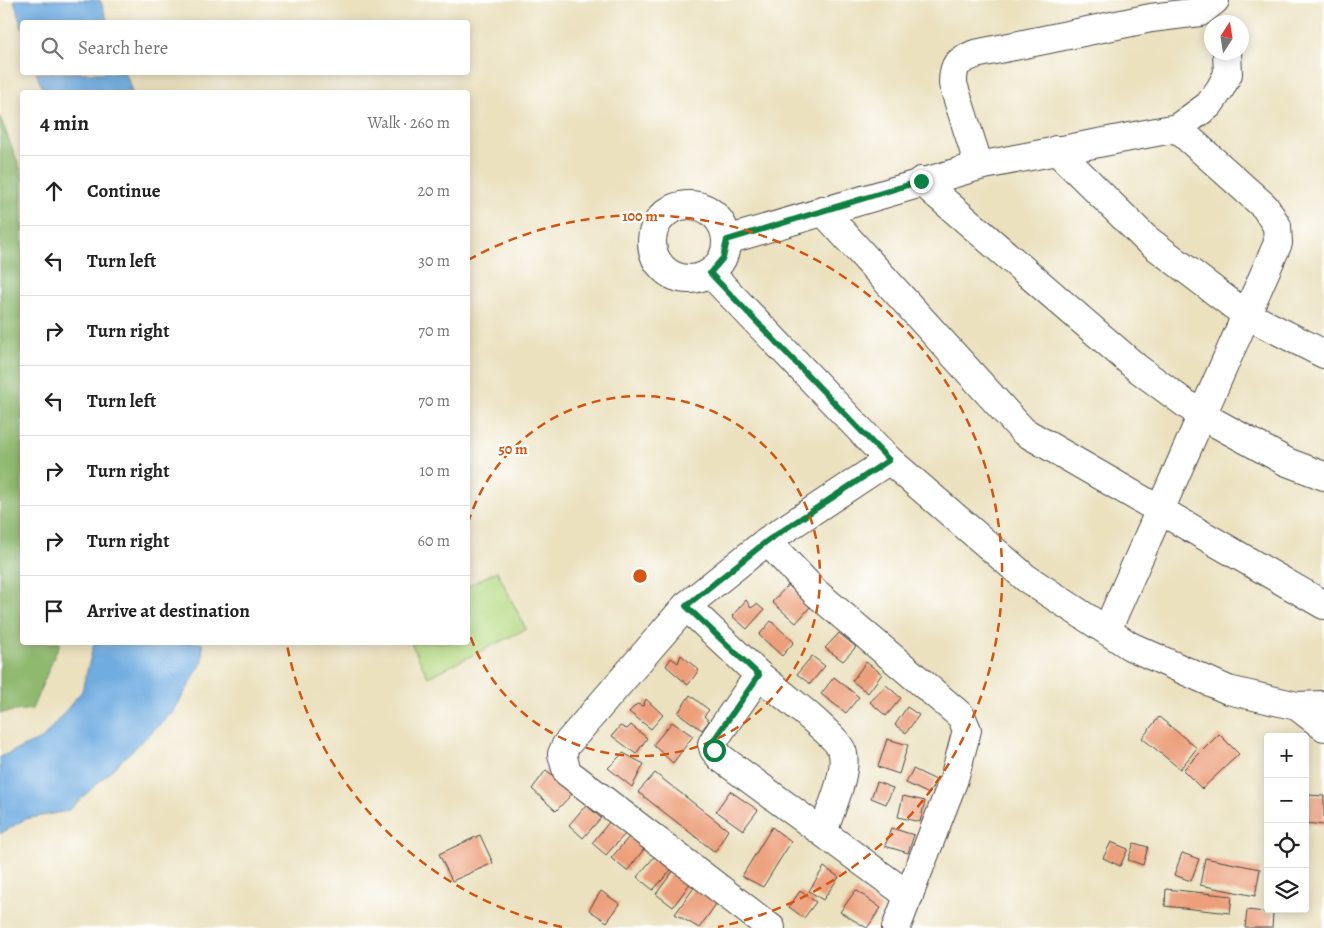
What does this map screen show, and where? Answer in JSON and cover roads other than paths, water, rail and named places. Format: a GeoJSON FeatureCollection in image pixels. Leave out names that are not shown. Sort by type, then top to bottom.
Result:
{"type":"FeatureCollection","features":[{"type":"Feature","properties":{"kind":"street"},"geometry":{"type":"LineString","coordinates":[[979,166],[953,84],[953,70],[959,61],[975,54],[1151,18],[1210,11]]}},
{"type":"Feature","properties":{"kind":"street"},"geometry":{"type":"LineString","coordinates":[[727,240],[822,210],[979,166],[1177,128],[1209,105],[1228,74],[1227,60]]}},
{"type":"Feature","properties":{"kind":"street"},"geometry":{"type":"LineString","coordinates":[[1107,630],[1200,415],[1278,243],[1277,226],[1265,206],[1177,128]]}},
{"type":"Feature","properties":{"kind":"street"},"geometry":{"type":"LineString","coordinates":[[1056,150],[1145,238],[1245,314],[1324,354]]}},
{"type":"Feature","properties":{"kind":"street"},"geometry":{"type":"LineString","coordinates":[[921,181],[1137,368],[1200,415],[1287,462],[1324,476]]}},
{"type":"Feature","properties":{"kind":"street"},"geometry":{"type":"LineString","coordinates":[[691,204],[712,212],[719,220],[727,240],[723,258],[710,273],[690,279],[669,273],[660,266],[652,246],[655,225],[661,216],[670,209],[691,204]]}},
{"type":"Feature","properties":{"kind":"street"},"geometry":{"type":"LineString","coordinates":[[822,210],[1023,432],[1324,605]]}},
{"type":"Feature","properties":{"kind":"street"},"geometry":{"type":"LineString","coordinates":[[710,273],[889,460],[1026,578],[1130,646],[1228,690],[1297,706],[1324,705]]}},
{"type":"Feature","properties":{"kind":"street"},"geometry":{"type":"LineString","coordinates":[[771,928],[567,772],[562,762],[562,754],[566,746],[686,606],[767,541],[889,460]]}},
{"type":"Feature","properties":{"kind":"street"},"geometry":{"type":"LineString","coordinates":[[767,541],[815,592],[961,716],[965,722],[967,730],[966,741],[954,779],[896,928]]}},
{"type":"Feature","properties":{"kind":"street"},"geometry":{"type":"LineString","coordinates":[[686,606],[759,675],[834,739],[844,753],[844,768],[823,832]]}},
{"type":"Feature","properties":{"kind":"street"},"geometry":{"type":"LineString","coordinates":[[759,675],[716,737],[712,744],[714,750],[721,758],[909,896]]}},
{"type":"Feature","properties":{"kind":"street"},"geometry":{"type":"LineString","coordinates":[[1297,706],[1324,727]]}},
{"type":"Feature","properties":{"kind":"water"},"geometry":{"type":"Polygon","coordinates":[[[14,0],[100,0],[107,20],[20,20],[20,22],[14,0]]]}},
{"type":"Feature","properties":{"kind":"water"},"geometry":{"type":"Polygon","coordinates":[[[37,75],[127,75],[131,90],[43,90],[37,75]]]}},
{"type":"Feature","properties":{"kind":"water"},"geometry":{"type":"Polygon","coordinates":[[[94,645],[202,645],[203,661],[174,711],[68,811],[25,819],[0,834],[0,757],[43,738],[82,691],[94,645]]]}}]}
